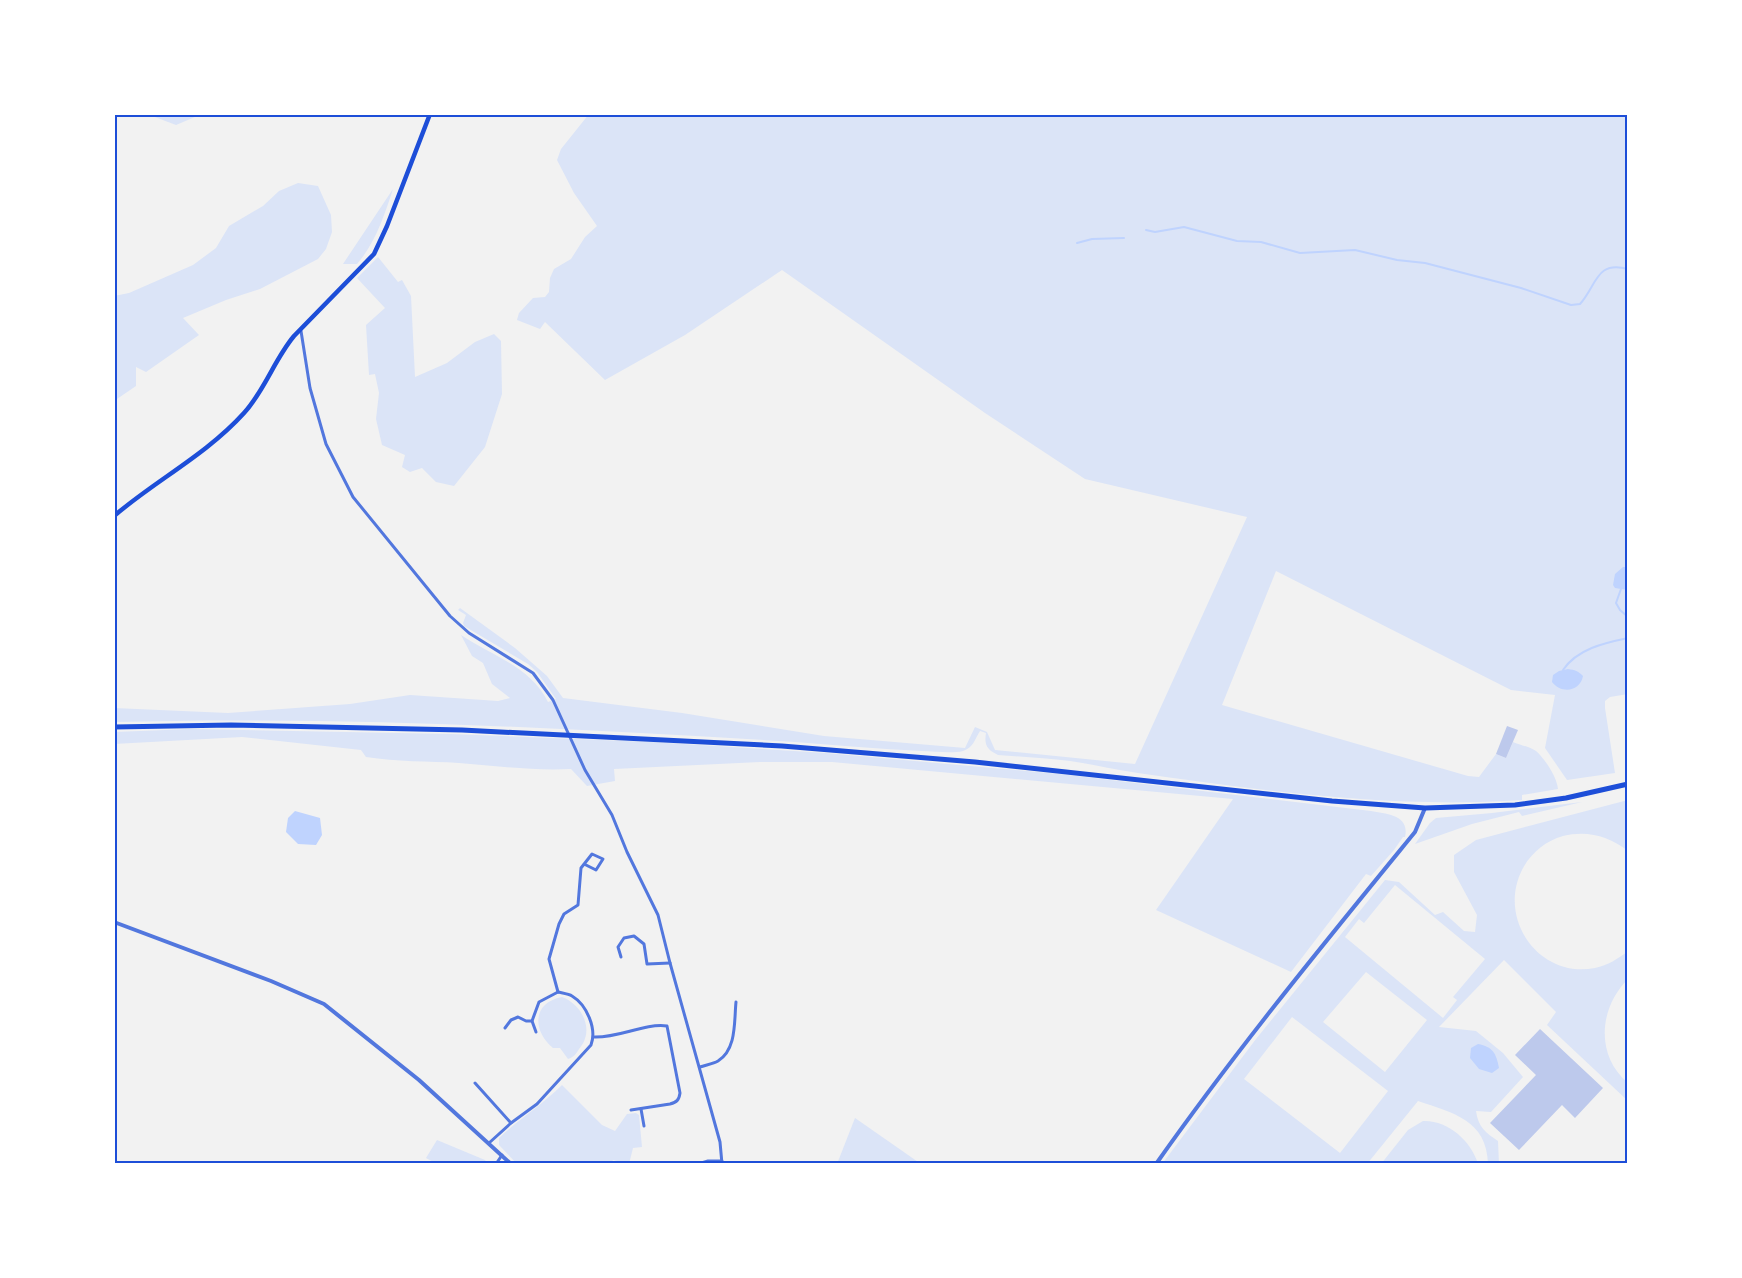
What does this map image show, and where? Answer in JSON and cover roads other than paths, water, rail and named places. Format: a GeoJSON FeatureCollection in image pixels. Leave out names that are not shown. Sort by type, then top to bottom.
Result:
{"type":"FeatureCollection","features":[{"type":"Feature","properties":{"kind":"main road"},"geometry":{"type":"LineString","coordinates":[[114,516],[197,457],[230,428],[258,396],[283,349],[374,254],[430,114]]}},
{"type":"Feature","properties":{"kind":"main road"},"geometry":{"type":"LineString","coordinates":[[114,727],[231,725],[453,730],[782,746],[975,762],[1332,801],[1425,808],[1538,802],[1628,784]]}},
{"type":"Feature","properties":{"kind":"street"},"geometry":{"type":"LineString","coordinates":[[301,329],[310,388],[326,444],[353,497],[450,616],[469,633],[532,673],[553,700],[585,770],[612,815],[627,852],[658,915],[669,963],[720,1142],[722,1163],[708,1161],[698,1164]]}},
{"type":"Feature","properties":{"kind":"street"},"geometry":{"type":"LineString","coordinates":[[1156,1164],[1195,1108],[1295,978],[1415,832],[1425,808]]}},
{"type":"Feature","properties":{"kind":"street"},"geometry":{"type":"LineString","coordinates":[[558,992],[549,959],[559,924],[564,914],[578,905],[581,868],[591,854],[603,858],[596,870],[584,864]]}},
{"type":"Feature","properties":{"kind":"street"},"geometry":{"type":"LineString","coordinates":[[114,922],[271,981],[324,1004],[384,1051],[511,1164]]}},
{"type":"Feature","properties":{"kind":"street"},"geometry":{"type":"LineString","coordinates":[[621,957],[618,947],[624,938],[634,936],[644,944],[647,964],[669,963]]}},
{"type":"Feature","properties":{"kind":"street"},"geometry":{"type":"LineString","coordinates":[[489,1143],[537,1104],[591,1045],[594,1037],[593,1029],[581,1004],[572,995],[558,992],[539,1002],[532,1021],[536,1032]]}},
{"type":"Feature","properties":{"kind":"street"},"geometry":{"type":"LineString","coordinates":[[700,1067],[718,1061],[728,1050],[732,1041],[736,1002]]}},
{"type":"Feature","properties":{"kind":"street"},"geometry":{"type":"LineString","coordinates":[[505,1028],[511,1020],[518,1017],[532,1021]]}},
{"type":"Feature","properties":{"kind":"street"},"geometry":{"type":"LineString","coordinates":[[594,1037],[667,1026],[680,1093],[679,1098],[670,1104],[631,1110]]}},
{"type":"Feature","properties":{"kind":"street"},"geometry":{"type":"LineString","coordinates":[[475,1083],[511,1123]]}},
{"type":"Feature","properties":{"kind":"street"},"geometry":{"type":"LineString","coordinates":[[641,1109],[644,1126]]}},
{"type":"Feature","properties":{"kind":"street"},"geometry":{"type":"LineString","coordinates":[[496,1164],[502,1155]]}},
{"type":"Feature","properties":{"kind":"water"},"geometry":{"type":"Polygon","coordinates":[[[1623,567],[1628,567],[1628,590],[1615,588],[1613,585],[1615,574],[1623,567]]]}},
{"type":"Feature","properties":{"kind":"water"},"geometry":{"type":"Polygon","coordinates":[[[1568,669],[1583,676],[1578,685],[1565,690],[1552,682],[1553,675],[1568,669]]]}},
{"type":"Feature","properties":{"kind":"water"},"geometry":{"type":"Polygon","coordinates":[[[295,811],[320,818],[322,835],[316,845],[298,844],[286,832],[288,818],[295,811]]]}},
{"type":"Feature","properties":{"kind":"water"},"geometry":{"type":"Polygon","coordinates":[[[1478,1044],[1487,1047],[1495,1055],[1499,1068],[1492,1073],[1479,1069],[1470,1058],[1471,1048],[1478,1044]]]}},
{"type":"Feature","properties":{"kind":"waterway"},"geometry":{"type":"LineString","coordinates":[[1146,230],[1155,232],[1184,227],[1237,241],[1261,242],[1300,253],[1355,250],[1397,260],[1425,263],[1521,288],[1571,305],[1580,304],[1603,271],[1617,267],[1628,269]]}},
{"type":"Feature","properties":{"kind":"waterway"},"geometry":{"type":"LineString","coordinates":[[1077,243],[1092,239],[1124,238]]}},
{"type":"Feature","properties":{"kind":"waterway"},"geometry":{"type":"LineString","coordinates":[[1621,589],[1616,603],[1628,617]]}},
{"type":"Feature","properties":{"kind":"waterway"},"geometry":{"type":"LineString","coordinates":[[1563,670],[1583,652],[1628,638]]}}]}
